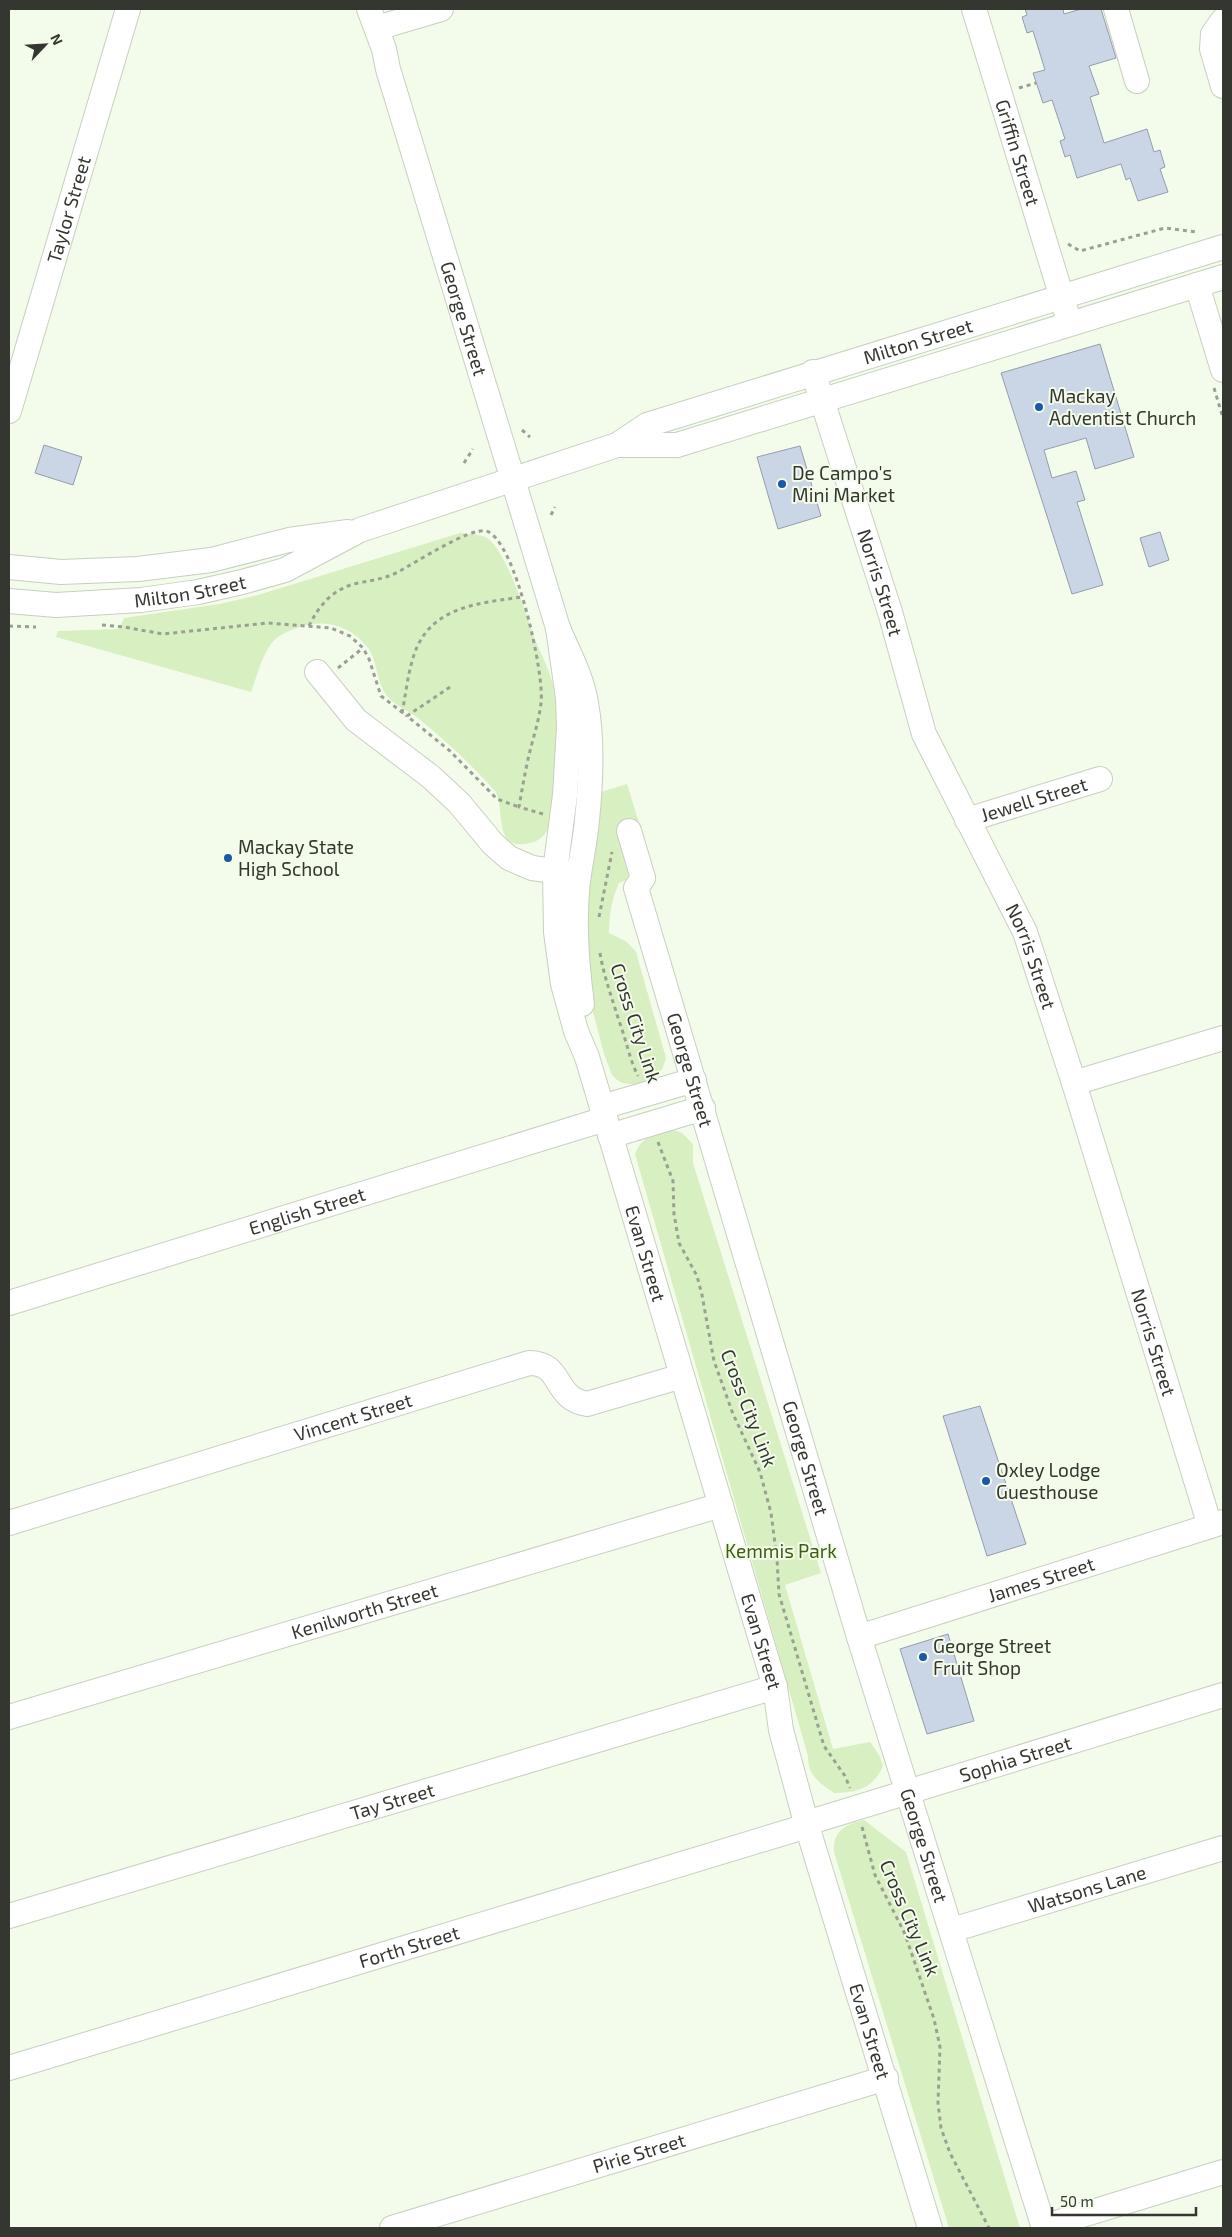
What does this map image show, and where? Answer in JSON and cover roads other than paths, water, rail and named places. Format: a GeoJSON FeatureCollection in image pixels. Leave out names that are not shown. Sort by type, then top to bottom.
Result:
{"type":"FeatureCollection","features":[{"type":"Feature","properties":{"kind":"street","name":"Taylor Street"},"geometry":{"type":"LineString","coordinates":[[9,411],[128,9]]}},
{"type":"Feature","properties":{"kind":"street"},"geometry":{"type":"LineString","coordinates":[[373,18],[441,9]]}},
{"type":"Feature","properties":{"kind":"street","name":"Griffin Street"},"geometry":{"type":"LineString","coordinates":[[974,9],[1070,323]]}},
{"type":"Feature","properties":{"kind":"street"},"geometry":{"type":"LineString","coordinates":[[1116,9],[1137,81]]}},
{"type":"Feature","properties":{"kind":"street","name":"George Street"},"geometry":{"type":"LineString","coordinates":[[373,18],[558,628],[583,691],[590,738],[588,812],[579,874]]}},
{"type":"Feature","properties":{"kind":"street"},"geometry":{"type":"LineString","coordinates":[[1223,20],[1213,34],[1212,49],[1223,86]]}},
{"type":"Feature","properties":{"kind":"street","name":"Milton Street"},"geometry":{"type":"LineString","coordinates":[[9,601],[56,605],[112,602],[198,592],[285,570],[360,530],[617,445],[647,424],[1223,247]]}},
{"type":"Feature","properties":{"kind":"street","name":"Milton Street"},"geometry":{"type":"LineString","coordinates":[[617,445],[677,445],[1223,277]]}},
{"type":"Feature","properties":{"kind":"street"},"geometry":{"type":"LineString","coordinates":[[1197,285],[1223,370]]}},
{"type":"Feature","properties":{"kind":"street","name":"Norris Street"},"geometry":{"type":"LineString","coordinates":[[813,372],[890,612],[924,734],[1025,932],[1216,1524]]}},
{"type":"Feature","properties":{"kind":"street","name":"Milton Street"},"geometry":{"type":"LineString","coordinates":[[9,567],[61,572],[148,568],[211,560],[268,544],[310,536],[360,530]]}},
{"type":"Feature","properties":{"kind":"street","name":"George Street"},"geometry":{"type":"LineString","coordinates":[[555,871],[567,774],[569,712],[558,628]]}},
{"type":"Feature","properties":{"kind":"street"},"geometry":{"type":"LineString","coordinates":[[320,676],[365,728],[414,763],[452,797],[501,852],[523,866],[540,870],[579,874]]}},
{"type":"Feature","properties":{"kind":"street","name":"Jewell Street"},"geometry":{"type":"LineString","coordinates":[[968,820],[1100,779]]}},
{"type":"Feature","properties":{"kind":"street","name":"George Street"},"geometry":{"type":"LineString","coordinates":[[621,838],[643,878],[636,888],[703,1108],[859,1638],[1044,2228]]}},
{"type":"Feature","properties":{"kind":"street","name":"Evan Street"},"geometry":{"type":"LineString","coordinates":[[555,871],[556,932],[563,984],[576,1031],[587,1057],[606,1120],[775,1687],[781,1730],[807,1824],[886,2078],[930,2228]]}},
{"type":"Feature","properties":{"kind":"street","name":"Evan Street"},"geometry":{"type":"LineString","coordinates":[[579,874],[576,947],[587,1057]]}},
{"type":"Feature","properties":{"kind":"street"},"geometry":{"type":"LineString","coordinates":[[1074,1082],[1223,1038]]}},
{"type":"Feature","properties":{"kind":"street"},"geometry":{"type":"LineString","coordinates":[[606,1120],[644,1095],[694,1080]]}},
{"type":"Feature","properties":{"kind":"street"},"geometry":{"type":"LineString","coordinates":[[606,1120],[653,1122],[703,1108]]}},
{"type":"Feature","properties":{"kind":"street","name":"English Street"},"geometry":{"type":"LineString","coordinates":[[9,1303],[606,1120]]}},
{"type":"Feature","properties":{"kind":"street","name":"Vincent Street"},"geometry":{"type":"LineString","coordinates":[[9,1523],[529,1363],[539,1364],[551,1370],[565,1394],[574,1401],[587,1404],[682,1376]]}},
{"type":"Feature","properties":{"kind":"street","name":"Kenilworth Street"},"geometry":{"type":"LineString","coordinates":[[9,1717],[721,1505]]}},
{"type":"Feature","properties":{"kind":"street","name":"James Street"},"geometry":{"type":"LineString","coordinates":[[859,1638],[1216,1524]]}},
{"type":"Feature","properties":{"kind":"street","name":"Tay Street"},"geometry":{"type":"LineString","coordinates":[[9,1916],[775,1687]]}},
{"type":"Feature","properties":{"kind":"street","name":"Sophia Street"},"geometry":{"type":"LineString","coordinates":[[807,1824],[1223,1695]]}},
{"type":"Feature","properties":{"kind":"street","name":"Forth Street"},"geometry":{"type":"LineString","coordinates":[[9,2068],[807,1824]]}},
{"type":"Feature","properties":{"kind":"street","name":"Watsons Lane"},"geometry":{"type":"LineString","coordinates":[[952,1930],[1223,1849]]}},
{"type":"Feature","properties":{"kind":"street","name":"Pirie Street"},"geometry":{"type":"LineString","coordinates":[[392,2228],[886,2078]]}},
{"type":"Feature","properties":{"kind":"street"},"geometry":{"type":"LineString","coordinates":[[1044,2228],[1223,2172]]}},
{"type":"Feature","properties":{"kind":"place","name":"Mackay Adventist Church"},"geometry":{"type":"Point","coordinates":[1039,407]}},
{"type":"Feature","properties":{"kind":"place","name":"De Campo's Mini Market"},"geometry":{"type":"Point","coordinates":[782,484]}},
{"type":"Feature","properties":{"kind":"place","name":"Mackay State High School"},"geometry":{"type":"Point","coordinates":[228,858]}},
{"type":"Feature","properties":{"kind":"place","name":"Oxley Lodge Guesthouse"},"geometry":{"type":"Point","coordinates":[986,1481]}},
{"type":"Feature","properties":{"kind":"place","name":"George Street Fruit Shop"},"geometry":{"type":"Point","coordinates":[923,1657]}},
{"type":"Feature","properties":{"kind":"park label","name":"Kemmis Park"},"geometry":{"type":"Point","coordinates":[781,1551]}}]}
